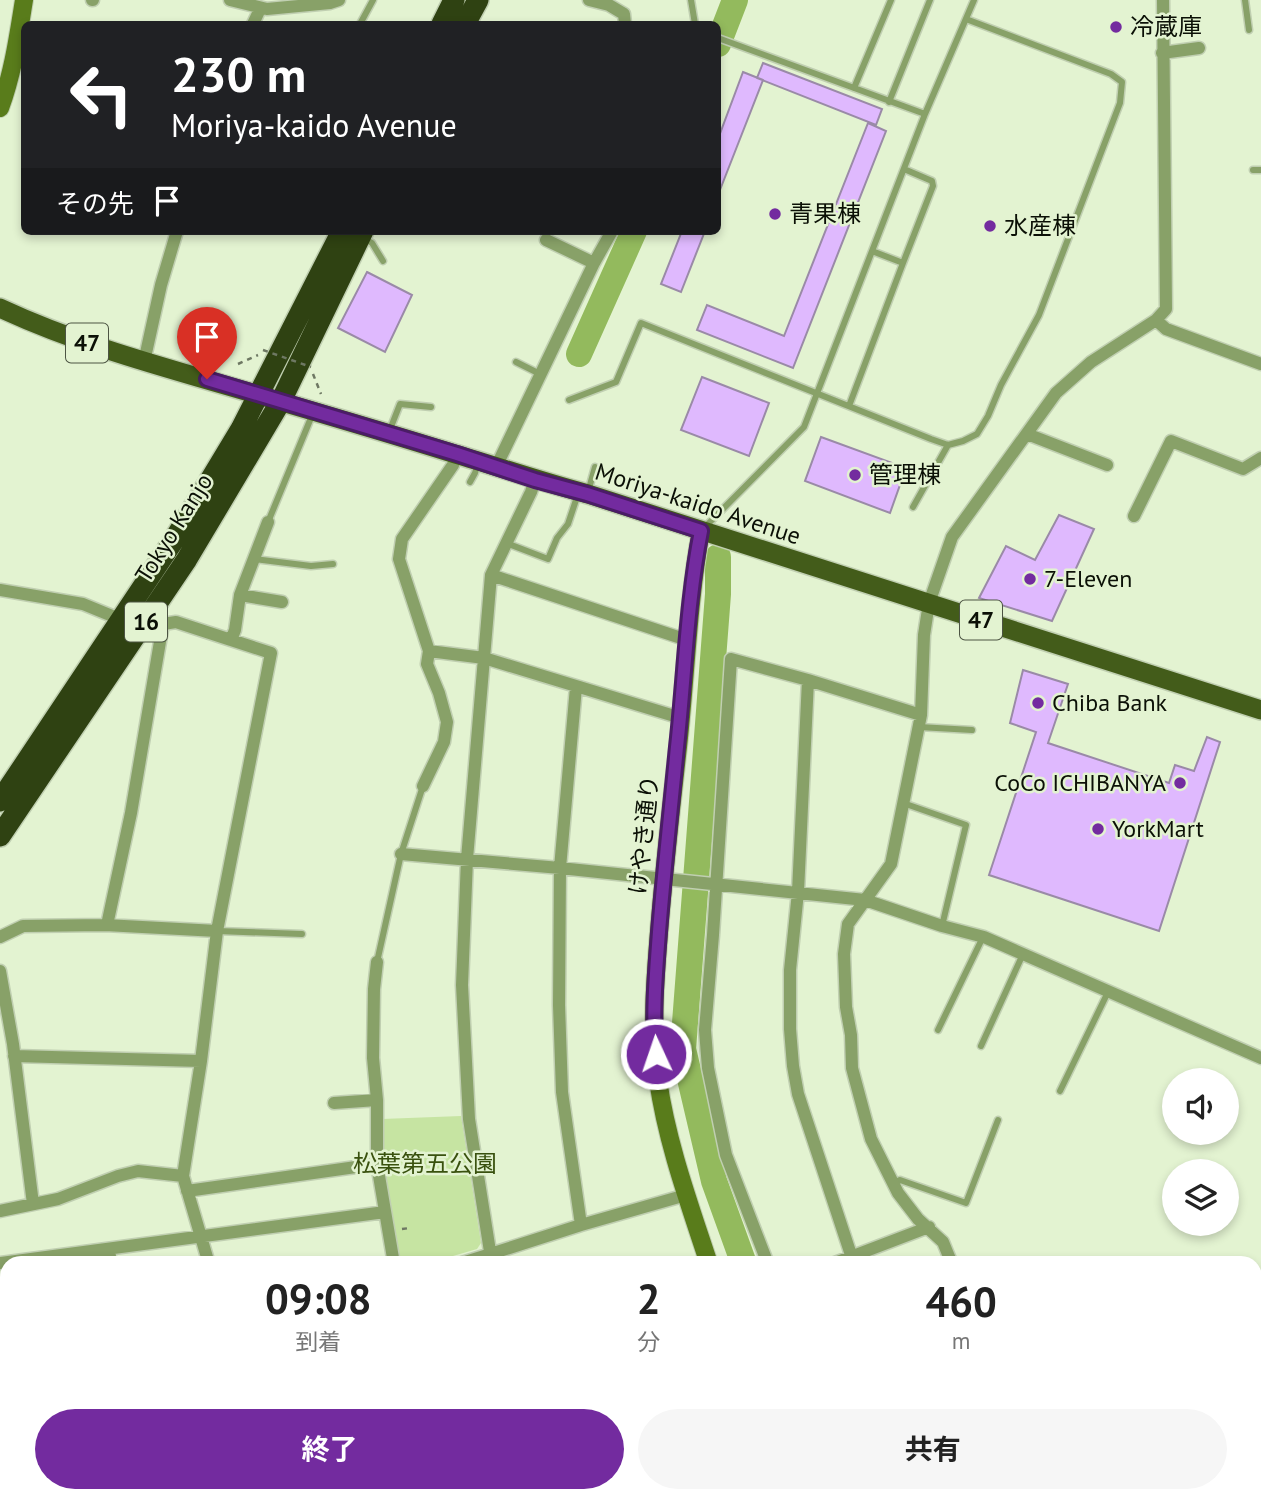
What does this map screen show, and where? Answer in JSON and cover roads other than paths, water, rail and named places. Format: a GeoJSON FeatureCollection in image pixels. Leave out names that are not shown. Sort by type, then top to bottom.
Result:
{"type":"FeatureCollection","features":[{"type":"Feature","properties":{"kind":"highway"},"geometry":{"type":"LineString","coordinates":[[444,21],[454,0]]}},
{"type":"Feature","properties":{"kind":"highway"},"geometry":{"type":"LineString","coordinates":[[467,21],[478,0]]}},
{"type":"Feature","properties":{"kind":"highway","name":"Tokyo Kanjo"},"geometry":{"type":"LineString","coordinates":[[0,801],[174,540],[354,235]]}},
{"type":"Feature","properties":{"kind":"highway","name":"Tokyo Kanjo"},"geometry":{"type":"LineString","coordinates":[[0,836],[157,620],[187,559],[281,401],[354,235]]}},
{"type":"Feature","properties":{"kind":"main road","name":"Moriya-kaido Avenue"},"geometry":{"type":"LineString","coordinates":[[0,308],[57,333],[144,362],[281,401],[317,403],[388,434],[583,493],[1261,710]]}},
{"type":"Feature","properties":{"kind":"street"},"geometry":{"type":"LineString","coordinates":[[0,108],[15,54],[24,0]]}},
{"type":"Feature","properties":{"kind":"street"},"geometry":{"type":"LineString","coordinates":[[230,0],[260,9],[339,0]]}},
{"type":"Feature","properties":{"kind":"street"},"geometry":{"type":"LineString","coordinates":[[589,0],[609,5],[624,14],[625,21]]}},
{"type":"Feature","properties":{"kind":"street"},"geometry":{"type":"LineString","coordinates":[[948,1256],[943,1242],[918,1219],[898,1192],[871,1139],[852,1068],[844,954],[848,925],[891,864],[920,721],[924,635],[929,603],[952,537],[1056,393],[1091,362],[1156,320],[1166,309],[1163,0]]}},
{"type":"Feature","properties":{"kind":"street"},"geometry":{"type":"LineString","coordinates":[[254,21],[260,9]]}},
{"type":"Feature","properties":{"kind":"street"},"geometry":{"type":"LineString","coordinates":[[1162,53],[1199,48]]}},
{"type":"Feature","properties":{"kind":"street"},"geometry":{"type":"LineString","coordinates":[[144,362],[161,285],[176,235]]}},
{"type":"Feature","properties":{"kind":"street"},"geometry":{"type":"LineString","coordinates":[[487,464],[540,374],[610,235]]}},
{"type":"Feature","properties":{"kind":"street"},"geometry":{"type":"LineString","coordinates":[[546,240],[594,263]]}},
{"type":"Feature","properties":{"kind":"street"},"geometry":{"type":"LineString","coordinates":[[1156,320],[1166,329],[1261,363]]}},
{"type":"Feature","properties":{"kind":"street"},"geometry":{"type":"LineString","coordinates":[[1027,434],[1107,465]]}},
{"type":"Feature","properties":{"kind":"street"},"geometry":{"type":"LineString","coordinates":[[1133,516],[1171,441],[1244,469],[1261,458]]}},
{"type":"Feature","properties":{"kind":"street"},"geometry":{"type":"LineString","coordinates":[[423,786],[444,742],[447,722],[427,664],[429,651],[398,568],[402,539],[453,465],[457,454]]}},
{"type":"Feature","properties":{"kind":"street"},"geometry":{"type":"LineString","coordinates":[[491,1256],[469,1119],[463,985],[467,859],[491,575],[535,480]]}},
{"type":"Feature","properties":{"kind":"street"},"geometry":{"type":"LineString","coordinates":[[231,640],[240,594],[268,522]]}},
{"type":"Feature","properties":{"kind":"street","name":"けやき通り"},"geometry":{"type":"LineString","coordinates":[[701,531],[663,878],[654,988],[654,1030],[658,1078],[667,1130],[706,1256]]}},
{"type":"Feature","properties":{"kind":"street"},"geometry":{"type":"LineString","coordinates":[[491,575],[687,640]]}},
{"type":"Feature","properties":{"kind":"street"},"geometry":{"type":"LineString","coordinates":[[0,590],[83,604],[122,620]]}},
{"type":"Feature","properties":{"kind":"street"},"geometry":{"type":"LineString","coordinates":[[240,594],[282,602]]}},
{"type":"Feature","properties":{"kind":"street"},"geometry":{"type":"LineString","coordinates":[[107,925],[131,813],[157,620],[176,622],[271,653],[217,931],[183,1176],[207,1256]]}},
{"type":"Feature","properties":{"kind":"street"},"geometry":{"type":"LineString","coordinates":[[429,651],[484,658],[681,718]]}},
{"type":"Feature","properties":{"kind":"street"},"geometry":{"type":"LineString","coordinates":[[765,1256],[726,1154],[708,1068],[705,1030],[731,659],[808,680],[920,721]]}},
{"type":"Feature","properties":{"kind":"street"},"geometry":{"type":"LineString","coordinates":[[808,680],[798,892],[790,970],[790,1030],[798,1094],[852,1256]]}},
{"type":"Feature","properties":{"kind":"street"},"geometry":{"type":"LineString","coordinates":[[576,687],[560,868],[559,1005],[562,1092],[581,1225]]}},
{"type":"Feature","properties":{"kind":"street"},"geometry":{"type":"LineString","coordinates":[[401,854],[865,900],[984,937],[1261,1058]]}},
{"type":"Feature","properties":{"kind":"street"},"geometry":{"type":"LineString","coordinates":[[0,937],[23,926],[107,925],[217,931]]}},
{"type":"Feature","properties":{"kind":"street"},"geometry":{"type":"LineString","coordinates":[[377,962],[373,1058],[377,1100],[377,1164],[393,1256]]}},
{"type":"Feature","properties":{"kind":"street"},"geometry":{"type":"LineString","coordinates":[[0,971],[33,1204]]}},
{"type":"Feature","properties":{"kind":"street"},"geometry":{"type":"LineString","coordinates":[[14,1056],[201,1060]]}},
{"type":"Feature","properties":{"kind":"street"},"geometry":{"type":"LineString","coordinates":[[334,1102],[377,1100]]}},
{"type":"Feature","properties":{"kind":"street"},"geometry":{"type":"LineString","coordinates":[[187,1191],[377,1164]]}},
{"type":"Feature","properties":{"kind":"street"},"geometry":{"type":"LineString","coordinates":[[0,1210],[58,1199],[138,1171],[183,1176]]}},
{"type":"Feature","properties":{"kind":"street"},"geometry":{"type":"LineString","coordinates":[[499,1256],[581,1225],[686,1195]]}},
{"type":"Feature","properties":{"kind":"street"},"geometry":{"type":"LineString","coordinates":[[54,1256],[386,1212]]}},
{"type":"Feature","properties":{"kind":"street"},"geometry":{"type":"LineString","coordinates":[[862,1256],[929,1227]]}},
{"type":"Feature","properties":{"kind":"street"},"geometry":{"type":"LineString","coordinates":[[109,1249],[110,1256]]}},
{"type":"Feature","properties":{"kind":"lane"},"geometry":{"type":"LineString","coordinates":[[362,21],[373,0]]}},
{"type":"Feature","properties":{"kind":"lane"},"geometry":{"type":"LineString","coordinates":[[691,0],[694,21]]}},
{"type":"Feature","properties":{"kind":"lane"},"geometry":{"type":"LineString","coordinates":[[854,88],[891,0]]}},
{"type":"Feature","properties":{"kind":"lane"},"geometry":{"type":"LineString","coordinates":[[889,102],[930,0]]}},
{"type":"Feature","properties":{"kind":"lane"},"geometry":{"type":"LineString","coordinates":[[701,531],[804,427],[925,114],[974,0]]}},
{"type":"Feature","properties":{"kind":"lane"},"geometry":{"type":"LineString","coordinates":[[1245,0],[1249,30]]}},
{"type":"Feature","properties":{"kind":"lane"},"geometry":{"type":"LineString","coordinates":[[569,400],[616,382],[641,323],[948,445],[977,434],[1039,314],[1120,103],[1122,82],[1111,74],[966,19]]}},
{"type":"Feature","properties":{"kind":"lane"},"geometry":{"type":"LineString","coordinates":[[721,39],[925,114]]}},
{"type":"Feature","properties":{"kind":"lane"},"geometry":{"type":"LineString","coordinates":[[849,406],[933,186],[932,181],[904,169]]}},
{"type":"Feature","properties":{"kind":"lane"},"geometry":{"type":"LineString","coordinates":[[358,235],[372,243],[383,261]]}},
{"type":"Feature","properties":{"kind":"lane"},"geometry":{"type":"LineString","coordinates":[[872,251],[903,263]]}},
{"type":"Feature","properties":{"kind":"lane"},"geometry":{"type":"LineString","coordinates":[[516,362],[540,374]]}},
{"type":"Feature","properties":{"kind":"lane"},"geometry":{"type":"LineString","coordinates":[[268,522],[317,403]]}},
{"type":"Feature","properties":{"kind":"lane"},"geometry":{"type":"LineString","coordinates":[[388,434],[400,404],[431,407]]}},
{"type":"Feature","properties":{"kind":"lane"},"geometry":{"type":"LineString","coordinates":[[913,507],[948,445]]}},
{"type":"Feature","properties":{"kind":"lane"},"geometry":{"type":"LineString","coordinates":[[470,482],[475,473],[487,464]]}},
{"type":"Feature","properties":{"kind":"lane"},"geometry":{"type":"LineString","coordinates":[[506,543],[548,559],[595,467]]}},
{"type":"Feature","properties":{"kind":"lane"},"geometry":{"type":"LineString","coordinates":[[254,559],[311,566],[333,564]]}},
{"type":"Feature","properties":{"kind":"lane"},"geometry":{"type":"LineString","coordinates":[[920,721],[972,730]]}},
{"type":"Feature","properties":{"kind":"lane"},"geometry":{"type":"LineString","coordinates":[[377,962],[401,854],[423,786]]}},
{"type":"Feature","properties":{"kind":"lane"},"geometry":{"type":"LineString","coordinates":[[903,803],[966,825],[942,926]]}},
{"type":"Feature","properties":{"kind":"lane"},"geometry":{"type":"LineString","coordinates":[[217,931],[302,934]]}},
{"type":"Feature","properties":{"kind":"lane"},"geometry":{"type":"LineString","coordinates":[[938,1030],[984,937]]}},
{"type":"Feature","properties":{"kind":"lane"},"geometry":{"type":"LineString","coordinates":[[981,1045],[1023,954]]}},
{"type":"Feature","properties":{"kind":"lane"},"geometry":{"type":"LineString","coordinates":[[1060,1091],[1109,992]]}},
{"type":"Feature","properties":{"kind":"lane"},"geometry":{"type":"LineString","coordinates":[[894,1183],[900,1180],[966,1203],[998,1120]]}},
{"type":"Feature","properties":{"kind":"waterway"},"geometry":{"type":"LineString","coordinates":[[721,36],[735,0]]}},
{"type":"Feature","properties":{"kind":"waterway"},"geometry":{"type":"LineString","coordinates":[[579,354],[632,235]]}},
{"type":"Feature","properties":{"kind":"waterway"},"geometry":{"type":"LineString","coordinates":[[718,557],[718,594],[683,1049],[714,1181],[741,1256]]}},
{"type":"Feature","properties":{"kind":"place","name":"冷蔵庫"},"geometry":{"type":"Point","coordinates":[1116,27]}},
{"type":"Feature","properties":{"kind":"place","name":"青果棟"},"geometry":{"type":"Point","coordinates":[775,214]}},
{"type":"Feature","properties":{"kind":"place","name":"水産棟"},"geometry":{"type":"Point","coordinates":[990,226]}},
{"type":"Feature","properties":{"kind":"place","name":"管理棟"},"geometry":{"type":"Point","coordinates":[855,475]}},
{"type":"Feature","properties":{"kind":"place","name":"7-Eleven"},"geometry":{"type":"Point","coordinates":[1030,579]}},
{"type":"Feature","properties":{"kind":"place","name":"Chiba Bank"},"geometry":{"type":"Point","coordinates":[1038,703]}},
{"type":"Feature","properties":{"kind":"place","name":"CoCo ICHIBANYA"},"geometry":{"type":"Point","coordinates":[1180,783]}},
{"type":"Feature","properties":{"kind":"place","name":"YorkMart"},"geometry":{"type":"Point","coordinates":[1098,829]}},
{"type":"Feature","properties":{"kind":"park label","name":"松葉第五公園"},"geometry":{"type":"Point","coordinates":[425,1164]}}]}
